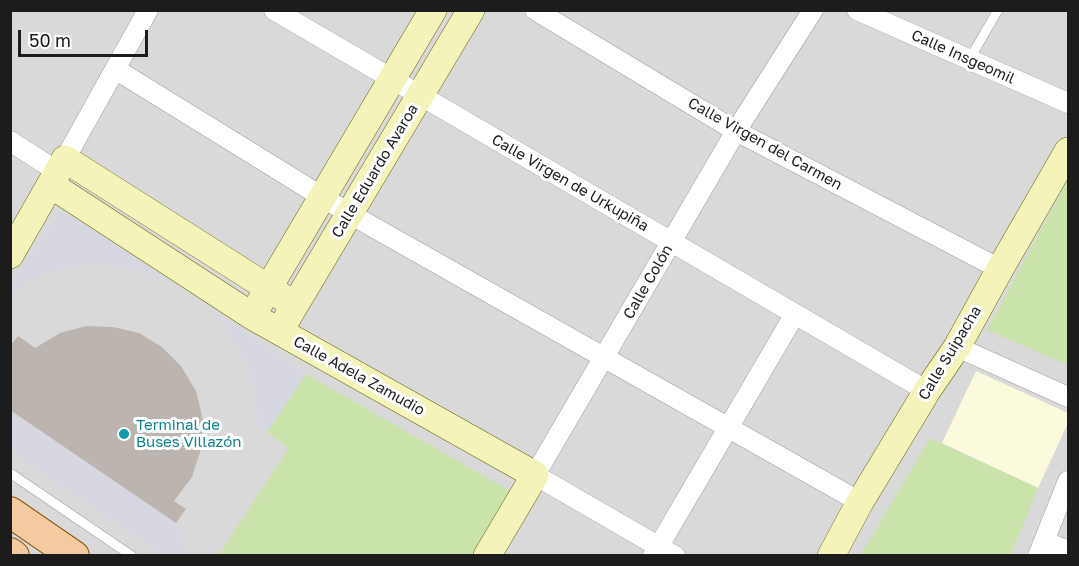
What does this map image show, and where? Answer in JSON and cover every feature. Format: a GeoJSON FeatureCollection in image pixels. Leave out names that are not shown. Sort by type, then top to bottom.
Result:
{"type":"FeatureCollection","features":[{"type":"Feature","properties":{"kind":"main road","name":"Calle Eduardo Avaroa"},"geometry":{"type":"LineString","coordinates":[[252,316],[433,10]]}},
{"type":"Feature","properties":{"kind":"main road","name":"Calle Eduardo Avaroa"},"geometry":{"type":"LineString","coordinates":[[280,332],[471,10]]}},
{"type":"Feature","properties":{"kind":"main road","name":"Calle Suipacha"},"geometry":{"type":"LineString","coordinates":[[831,555],[927,391],[957,347],[1068,151]]}},
{"type":"Feature","properties":{"kind":"main road"},"geometry":{"type":"LineString","coordinates":[[10,255],[58,172]]}},
{"type":"Feature","properties":{"kind":"main road","name":"Calle Adela Zamudio"},"geometry":{"type":"LineString","coordinates":[[58,172],[295,305]]}},
{"type":"Feature","properties":{"kind":"main road","name":"Calle Adela Zamudio"},"geometry":{"type":"LineString","coordinates":[[58,172],[252,316],[535,475]]}},
{"type":"Feature","properties":{"kind":"main road","name":"Calle Colón"},"geometry":{"type":"LineString","coordinates":[[487,555],[535,475]]}},
{"type":"Feature","properties":{"kind":"main road"},"geometry":{"type":"LineString","coordinates":[[10,512],[74,555]]}},
{"type":"Feature","properties":{"kind":"street"},"geometry":{"type":"LineString","coordinates":[[58,172],[148,10]]}},
{"type":"Feature","properties":{"kind":"street","name":"Calle Virgen de Urkupiña"},"geometry":{"type":"LineString","coordinates":[[274,10],[927,391]]}},
{"type":"Feature","properties":{"kind":"street","name":"Calle Virgen del Carmen"},"geometry":{"type":"LineString","coordinates":[[535,10],[736,131],[1000,269]]}},
{"type":"Feature","properties":{"kind":"street","name":"Calle Colón"},"geometry":{"type":"LineString","coordinates":[[535,475],[736,131],[813,10]]}},
{"type":"Feature","properties":{"kind":"street","name":"Calle Insgeomil"},"geometry":{"type":"LineString","coordinates":[[857,10],[1068,103]]}},
{"type":"Feature","properties":{"kind":"street"},"geometry":{"type":"LineString","coordinates":[[115,69],[350,214],[860,502]]}},
{"type":"Feature","properties":{"kind":"street","name":"Calle Adela Zamudio"},"geometry":{"type":"LineString","coordinates":[[10,141],[58,172]]}},
{"type":"Feature","properties":{"kind":"street"},"geometry":{"type":"LineString","coordinates":[[662,552],[728,428],[795,314]]}},
{"type":"Feature","properties":{"kind":"street"},"geometry":{"type":"LineString","coordinates":[[957,347],[1068,397]]}},
{"type":"Feature","properties":{"kind":"street","name":"Calle Adela Zamudio"},"geometry":{"type":"LineString","coordinates":[[535,475],[662,552]]}},
{"type":"Feature","properties":{"kind":"street"},"geometry":{"type":"LineString","coordinates":[[1068,481],[1041,548],[1068,551]]}},
{"type":"Feature","properties":{"kind":"lane"},"geometry":{"type":"LineString","coordinates":[[969,61],[998,10]]}},
{"type":"Feature","properties":{"kind":"lane"},"geometry":{"type":"LineString","coordinates":[[10,473],[132,555]]}},
{"type":"Feature","properties":{"kind":"shaded area"},"geometry":{"type":"Polygon","coordinates":[[[11,11],[1068,11],[1068,555],[11,555],[11,11]]]}},
{"type":"Feature","properties":{"kind":"shaded area"},"geometry":{"type":"Polygon","coordinates":[[[62,211],[178,286],[144,271],[99,264],[58,269],[24,284],[15,295],[11,295],[11,284],[62,211]]]}},
{"type":"Feature","properties":{"kind":"shaded area"},"geometry":{"type":"Polygon","coordinates":[[[210,309],[306,374],[267,432],[258,426],[257,403],[250,372],[234,342],[210,309]]]}},
{"type":"Feature","properties":{"kind":"shaded area"},"geometry":{"type":"Polygon","coordinates":[[[976,371],[1068,413],[1068,423],[1038,488],[942,443],[976,371]]]}},
{"type":"Feature","properties":{"kind":"shaded area"},"geometry":{"type":"Polygon","coordinates":[[[10,410],[176,523],[188,555],[165,555],[11,452],[10,410]]]}},
{"type":"Feature","properties":{"kind":"green space"},"geometry":{"type":"Polygon","coordinates":[[[1068,180],[1068,365],[987,330],[1068,180]]]}},
{"type":"Feature","properties":{"kind":"green space"},"geometry":{"type":"Polygon","coordinates":[[[306,374],[510,491],[472,555],[218,556],[289,448],[267,432],[306,374]]]}},
{"type":"Feature","properties":{"kind":"green space"},"geometry":{"type":"Polygon","coordinates":[[[930,438],[1038,488],[1011,555],[861,555],[930,438]]]}},
{"type":"Feature","properties":{"kind":"building","name":"Terminal de Buses Villazón"},"geometry":{"type":"Polygon","coordinates":[[[86,326],[113,327],[139,333],[162,347],[181,366],[196,391],[203,420],[201,449],[192,477],[174,501],[186,509],[176,523],[10,410],[10,346],[18,336],[35,348],[60,333],[86,326]]]}},
{"type":"Feature","properties":{"kind":"place","name":"Terminal de Buses Villazón"},"geometry":{"type":"Point","coordinates":[124,434]}}]}
